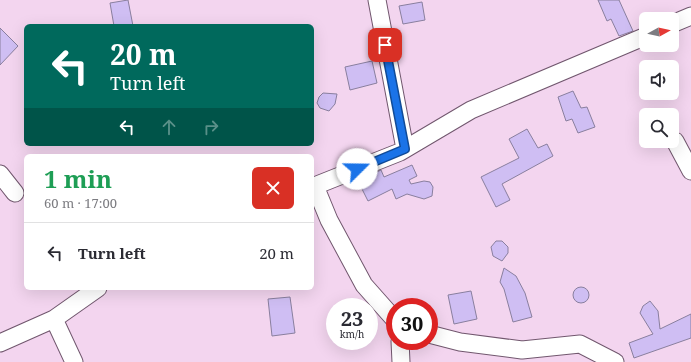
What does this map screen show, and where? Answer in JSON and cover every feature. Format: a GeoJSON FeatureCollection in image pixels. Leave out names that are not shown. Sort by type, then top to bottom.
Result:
{"type":"FeatureCollection","features":[{"type":"Feature","properties":{"kind":"street"},"geometry":{"type":"LineString","coordinates":[[377,0],[405,149]]}},
{"type":"Feature","properties":{"kind":"street"},"geometry":{"type":"LineString","coordinates":[[679,21],[691,16]]}},
{"type":"Feature","properties":{"kind":"street"},"geometry":{"type":"LineString","coordinates":[[314,186],[405,149],[471,110],[639,39]]}},
{"type":"Feature","properties":{"kind":"street"},"geometry":{"type":"LineString","coordinates":[[678,148],[691,171]]}},
{"type":"Feature","properties":{"kind":"street"},"geometry":{"type":"LineString","coordinates":[[0,174],[15,193]]}},
{"type":"Feature","properties":{"kind":"street"},"geometry":{"type":"LineString","coordinates":[[314,188],[329,220],[364,285],[386,310]]}},
{"type":"Feature","properties":{"kind":"street"},"geometry":{"type":"LineString","coordinates":[[0,343],[54,318],[95,290]]}},
{"type":"Feature","properties":{"kind":"street"},"geometry":{"type":"LineString","coordinates":[[54,318],[74,362]]}},
{"type":"Feature","properties":{"kind":"street"},"geometry":{"type":"LineString","coordinates":[[438,336],[460,342],[522,350],[580,344],[615,362]]}},
{"type":"Feature","properties":{"kind":"street"},"geometry":{"type":"LineString","coordinates":[[400,350],[401,362]]}},
{"type":"Feature","properties":{"kind":"building"},"geometry":{"type":"Polygon","coordinates":[[[128,0],[133,24],[114,24],[110,3],[128,0]]]}},
{"type":"Feature","properties":{"kind":"building"},"geometry":{"type":"Polygon","coordinates":[[[598,0],[619,0],[633,31],[619,36],[611,19],[607,21],[598,0]]]}},
{"type":"Feature","properties":{"kind":"building"},"geometry":{"type":"Polygon","coordinates":[[[422,2],[425,20],[403,24],[399,6],[422,2]]]}},
{"type":"Feature","properties":{"kind":"building"},"geometry":{"type":"Polygon","coordinates":[[[0,28],[18,46],[0,65],[0,28]]]}},
{"type":"Feature","properties":{"kind":"building"},"geometry":{"type":"Polygon","coordinates":[[[372,61],[377,83],[350,90],[345,67],[372,61]]]}},
{"type":"Feature","properties":{"kind":"building"},"geometry":{"type":"Polygon","coordinates":[[[573,91],[581,108],[587,107],[595,127],[578,133],[572,119],[566,121],[558,97],[573,91]]]}},
{"type":"Feature","properties":{"kind":"building"},"geometry":{"type":"Polygon","coordinates":[[[323,93],[337,94],[335,104],[329,111],[320,108],[317,103],[319,97],[323,93]]]}},
{"type":"Feature","properties":{"kind":"building"},"geometry":{"type":"Polygon","coordinates":[[[527,129],[538,148],[547,144],[553,156],[502,184],[510,200],[496,207],[481,177],[519,158],[509,139],[527,129]]]}},
{"type":"Feature","properties":{"kind":"building"},"geometry":{"type":"Polygon","coordinates":[[[412,165],[417,176],[409,180],[411,184],[424,181],[430,182],[433,187],[432,196],[424,199],[407,194],[396,199],[392,189],[368,201],[358,181],[381,170],[384,177],[412,165]]]}},
{"type":"Feature","properties":{"kind":"building"},"geometry":{"type":"Polygon","coordinates":[[[496,241],[502,241],[508,247],[508,253],[502,261],[493,256],[491,247],[496,241]]]}},
{"type":"Feature","properties":{"kind":"building"},"geometry":{"type":"Polygon","coordinates":[[[504,268],[516,276],[525,293],[532,317],[513,322],[504,289],[500,282],[504,268]]]}},
{"type":"Feature","properties":{"kind":"building"},"geometry":{"type":"Polygon","coordinates":[[[581,287],[588,292],[589,295],[584,302],[581,303],[574,298],[573,295],[578,288],[581,287]]]}},
{"type":"Feature","properties":{"kind":"building"},"geometry":{"type":"Polygon","coordinates":[[[471,291],[477,319],[454,324],[448,295],[471,291]]]}},
{"type":"Feature","properties":{"kind":"building"},"geometry":{"type":"Polygon","coordinates":[[[290,297],[295,333],[272,336],[268,299],[290,297]]]}},
{"type":"Feature","properties":{"kind":"building"},"geometry":{"type":"Polygon","coordinates":[[[650,301],[658,311],[660,329],[691,314],[691,338],[634,358],[629,343],[653,334],[640,313],[643,306],[650,301]]]}},
{"type":"Feature","properties":{"kind":"route"},"geometry":{"type":"LineString","coordinates":[[357,169],[405,149],[385,45]]}}]}
